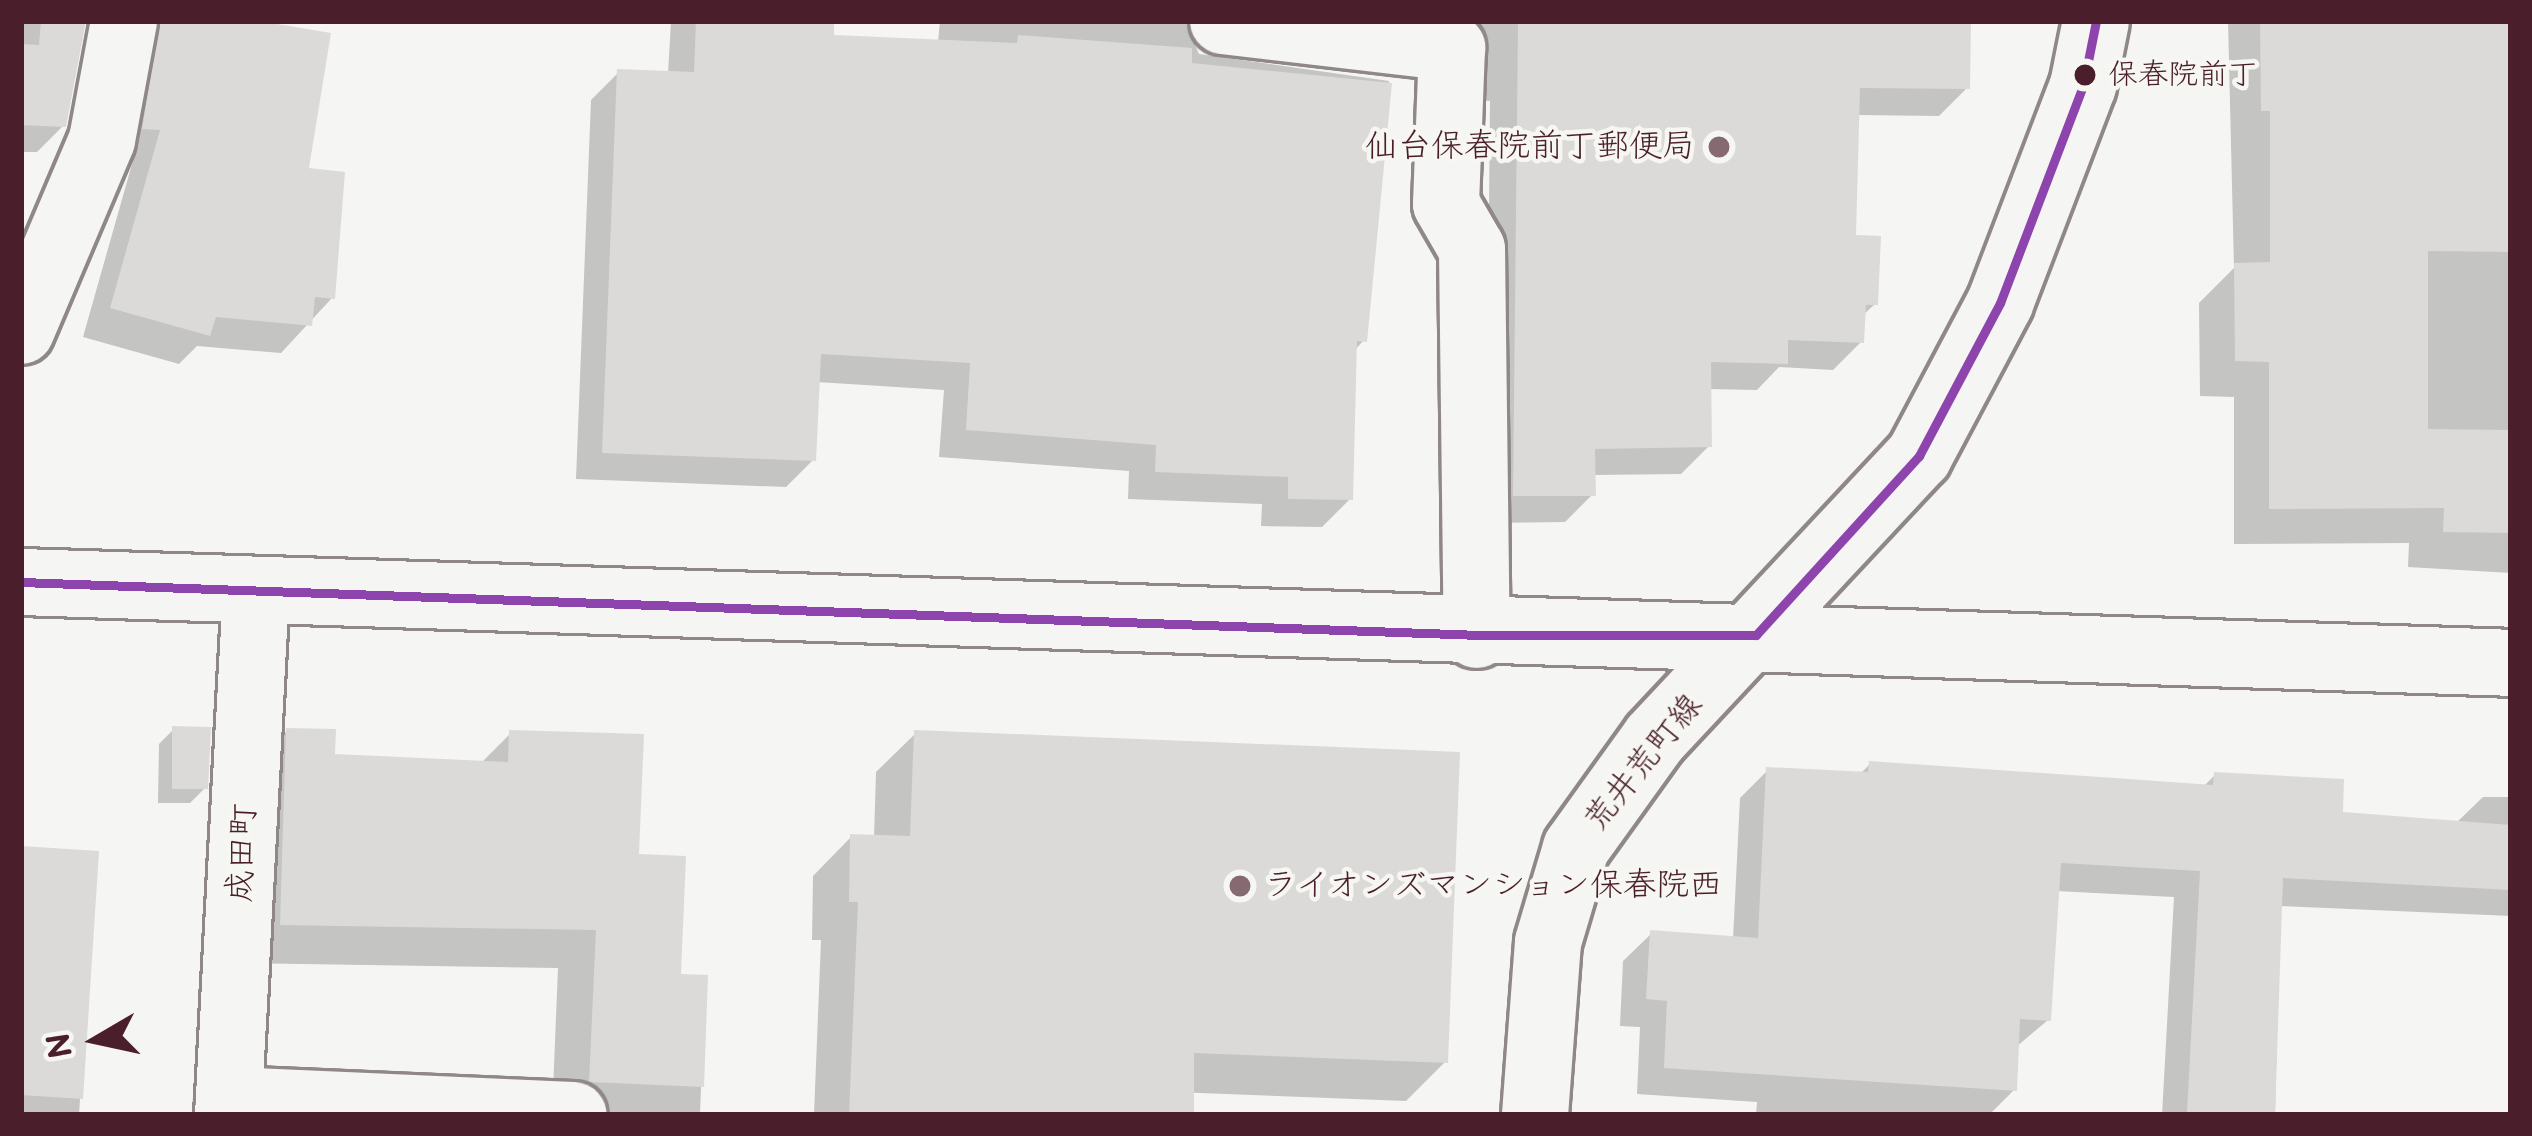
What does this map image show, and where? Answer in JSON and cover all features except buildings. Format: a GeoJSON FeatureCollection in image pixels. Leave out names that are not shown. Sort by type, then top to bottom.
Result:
{"type":"FeatureCollection","features":[{"type":"Feature","properties":{"kind":"street"},"geometry":{"type":"LineString","coordinates":[[21,331],[102,140],[124,21]]}},
{"type":"Feature","properties":{"kind":"street"},"geometry":{"type":"LineString","coordinates":[[1223,21],[1453,34],[1446,204],[1472,249],[1477,635]]}},
{"type":"Feature","properties":{"kind":"street","name":"荒井荒町線"},"geometry":{"type":"LineString","coordinates":[[1535,1115],[1548,942],[1576,848],[1655,738],[1919,456],[2000,303],[2083,86],[2096,21]]}},
{"type":"Feature","properties":{"kind":"street"},"geometry":{"type":"LineString","coordinates":[[21,582],[1477,635],[1756,635],[2511,663]]}},
{"type":"Feature","properties":{"kind":"street","name":"成田町"},"geometry":{"type":"LineString","coordinates":[[228,1108],[256,591]]}},
{"type":"Feature","properties":{"kind":"street"},"geometry":{"type":"LineString","coordinates":[[228,1108],[574,1115]]}},
{"type":"Feature","properties":{"kind":"transit line"},"geometry":{"type":"LineString","coordinates":[[21,582],[1477,635],[1756,635],[1919,456],[2000,303],[2083,86],[2096,21]]}},
{"type":"Feature","properties":{"kind":"place","name":"保春院前丁"},"geometry":{"type":"Point","coordinates":[2085,75]}},
{"type":"Feature","properties":{"kind":"place","name":"仙台保春院前丁郵便局"},"geometry":{"type":"Point","coordinates":[1719,147]}},
{"type":"Feature","properties":{"kind":"place","name":"ライオンズマンション保春院西"},"geometry":{"type":"Point","coordinates":[1240,886]}}]}
